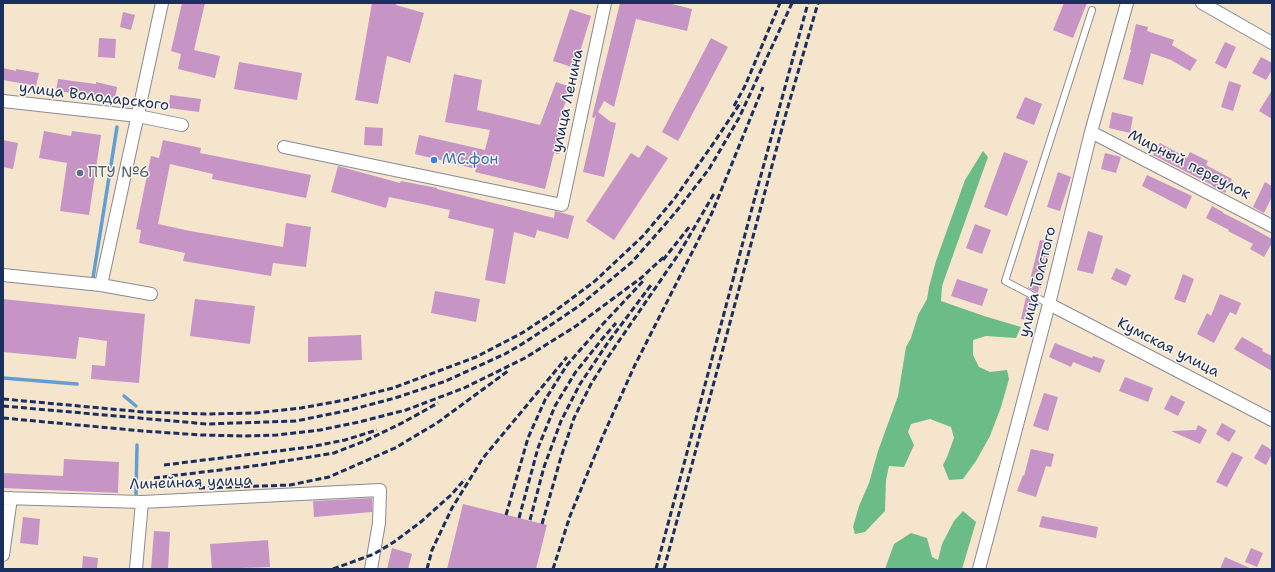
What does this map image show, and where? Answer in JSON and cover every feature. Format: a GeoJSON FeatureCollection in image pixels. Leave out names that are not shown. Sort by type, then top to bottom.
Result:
{"type":"FeatureCollection","features":[{"type":"Feature","properties":{"kind":"street"},"geometry":{"type":"LineString","coordinates":[[101,285],[162,3]]}},
{"type":"Feature","properties":{"kind":"street","name":"улица Ленина"},"geometry":{"type":"LineString","coordinates":[[284,147],[562,205],[605,3]]}},
{"type":"Feature","properties":{"kind":"street","name":"улица Толстого"},"geometry":{"type":"LineString","coordinates":[[979,569],[1050,304],[1091,132],[1126,3]]}},
{"type":"Feature","properties":{"kind":"street"},"geometry":{"type":"LineString","coordinates":[[1202,3],[1272,43]]}},
{"type":"Feature","properties":{"kind":"street","name":"улица Володарского"},"geometry":{"type":"LineString","coordinates":[[3,101],[138,116],[182,125]]}},
{"type":"Feature","properties":{"kind":"street","name":"Мирный переулок"},"geometry":{"type":"LineString","coordinates":[[1091,132],[1272,226]]}},
{"type":"Feature","properties":{"kind":"street"},"geometry":{"type":"LineString","coordinates":[[3,275],[101,285],[151,294]]}},
{"type":"Feature","properties":{"kind":"street","name":"Кумская улица"},"geometry":{"type":"LineString","coordinates":[[1050,304],[1272,420]]}},
{"type":"Feature","properties":{"kind":"street","name":"Линейная улица"},"geometry":{"type":"LineString","coordinates":[[7,498],[142,502],[380,490],[379,523],[371,569]]}},
{"type":"Feature","properties":{"kind":"street"},"geometry":{"type":"LineString","coordinates":[[3,555],[7,498]]}},
{"type":"Feature","properties":{"kind":"street"},"geometry":{"type":"LineString","coordinates":[[136,569],[142,502]]}},
{"type":"Feature","properties":{"kind":"lane"},"geometry":{"type":"LineString","coordinates":[[1050,304],[1004,281],[1092,10]]}},
{"type":"Feature","properties":{"kind":"green space"},"geometry":{"type":"Polygon","coordinates":[[[983,151],[988,157],[942,286],[941,301],[1021,327],[1016,338],[986,336],[973,340],[973,355],[979,367],[990,372],[1007,370],[1009,379],[1001,407],[990,436],[976,461],[963,479],[949,480],[943,465],[954,438],[951,427],[930,419],[911,424],[908,432],[914,445],[904,467],[889,466],[886,480],[885,511],[865,532],[855,534],[853,527],[859,506],[869,483],[878,451],[898,396],[906,347],[911,338],[918,315],[927,299],[936,261],[965,180],[983,151]]]}},
{"type":"Feature","properties":{"kind":"green space"},"geometry":{"type":"Polygon","coordinates":[[[963,511],[976,522],[962,569],[885,569],[894,544],[911,533],[927,538],[932,557],[938,560],[942,544],[954,521],[963,511]]]}},
{"type":"Feature","properties":{"kind":"building"},"geometry":{"type":"Polygon","coordinates":[[[182,3],[205,3],[194,50],[220,56],[215,78],[178,69],[181,54],[171,51],[182,3]]]}},
{"type":"Feature","properties":{"kind":"building"},"geometry":{"type":"Polygon","coordinates":[[[372,3],[396,3],[396,5],[424,13],[410,63],[387,56],[378,104],[355,100],[372,3]]]}},
{"type":"Feature","properties":{"kind":"building"},"geometry":{"type":"Polygon","coordinates":[[[620,3],[668,3],[692,9],[687,31],[636,19],[614,107],[604,101],[598,112],[611,122],[616,123],[604,177],[583,172],[596,115],[594,118],[592,117],[620,3]]]}},
{"type":"Feature","properties":{"kind":"building"},"geometry":{"type":"Polygon","coordinates":[[[1064,3],[1087,3],[1073,38],[1053,30],[1064,3]]]}},
{"type":"Feature","properties":{"kind":"building"},"geometry":{"type":"Polygon","coordinates":[[[570,9],[591,16],[575,68],[553,61],[570,9]]]}},
{"type":"Feature","properties":{"kind":"building"},"geometry":{"type":"Polygon","coordinates":[[[123,12],[135,15],[131,30],[120,27],[123,12]]]}},
{"type":"Feature","properties":{"kind":"building"},"geometry":{"type":"Polygon","coordinates":[[[1136,24],[1148,27],[1147,31],[1174,40],[1172,45],[1197,60],[1190,71],[1171,60],[1151,53],[1143,85],[1123,79],[1136,24]]]}},
{"type":"Feature","properties":{"kind":"building"},"geometry":{"type":"Polygon","coordinates":[[[99,38],[116,39],[115,58],[98,57],[99,38]]]}},
{"type":"Feature","properties":{"kind":"building"},"geometry":{"type":"Polygon","coordinates":[[[711,38],[728,47],[678,141],[662,132],[711,38]]]}},
{"type":"Feature","properties":{"kind":"building"},"geometry":{"type":"Polygon","coordinates":[[[1225,42],[1236,47],[1226,69],[1215,63],[1225,42]]]}},
{"type":"Feature","properties":{"kind":"building"},"geometry":{"type":"Polygon","coordinates":[[[1261,57],[1272,63],[1272,70],[1266,80],[1252,73],[1261,57]]]}},
{"type":"Feature","properties":{"kind":"building"},"geometry":{"type":"Polygon","coordinates":[[[239,62],[302,73],[297,100],[234,89],[239,62]]]}},
{"type":"Feature","properties":{"kind":"building"},"geometry":{"type":"Polygon","coordinates":[[[3,68],[39,73],[36,86],[3,80],[3,68]]]}},
{"type":"Feature","properties":{"kind":"building"},"geometry":{"type":"Polygon","coordinates":[[[454,74],[482,80],[477,110],[540,125],[556,82],[571,87],[556,129],[564,131],[559,154],[554,153],[545,189],[475,172],[476,169],[415,154],[419,135],[485,150],[490,130],[445,122],[454,74]]]}},
{"type":"Feature","properties":{"kind":"building"},"geometry":{"type":"Polygon","coordinates":[[[58,79],[96,84],[96,82],[117,87],[115,99],[82,93],[56,91],[58,79]]]}},
{"type":"Feature","properties":{"kind":"building"},"geometry":{"type":"Polygon","coordinates":[[[1229,81],[1241,85],[1233,111],[1221,107],[1229,81]]]}},
{"type":"Feature","properties":{"kind":"building"},"geometry":{"type":"Polygon","coordinates":[[[1272,90],[1272,119],[1259,111],[1272,90]]]}},
{"type":"Feature","properties":{"kind":"building"},"geometry":{"type":"Polygon","coordinates":[[[170,95],[201,99],[199,112],[169,108],[170,95]]]}},
{"type":"Feature","properties":{"kind":"building"},"geometry":{"type":"Polygon","coordinates":[[[1025,97],[1042,104],[1034,125],[1016,118],[1025,97]]]}},
{"type":"Feature","properties":{"kind":"building"},"geometry":{"type":"Polygon","coordinates":[[[1112,112],[1133,117],[1130,133],[1109,128],[1112,112]]]}},
{"type":"Feature","properties":{"kind":"building"},"geometry":{"type":"Polygon","coordinates":[[[365,127],[383,128],[382,146],[364,145],[365,127]]]}},
{"type":"Feature","properties":{"kind":"building","name":"ПТУ №6"},"geometry":{"type":"Polygon","coordinates":[[[44,131],[71,136],[72,131],[101,135],[89,215],[60,211],[67,163],[39,158],[44,131]]]}},
{"type":"Feature","properties":{"kind":"building"},"geometry":{"type":"Polygon","coordinates":[[[3,140],[18,143],[13,169],[3,167],[3,140]]]}},
{"type":"Feature","properties":{"kind":"building"},"geometry":{"type":"Polygon","coordinates":[[[163,140],[201,148],[200,153],[311,175],[306,198],[212,179],[213,174],[170,164],[158,224],[283,247],[286,223],[311,227],[306,267],[273,263],[271,276],[183,261],[185,253],[139,243],[141,230],[136,229],[151,156],[159,158],[163,140]]]}},
{"type":"Feature","properties":{"kind":"building"},"geometry":{"type":"Polygon","coordinates":[[[1160,143],[1187,158],[1190,152],[1208,161],[1206,165],[1232,179],[1225,193],[1153,155],[1160,143]]]}},
{"type":"Feature","properties":{"kind":"building"},"geometry":{"type":"Polygon","coordinates":[[[647,145],[668,158],[614,240],[586,221],[631,153],[639,158],[647,145]]]}},
{"type":"Feature","properties":{"kind":"building"},"geometry":{"type":"Polygon","coordinates":[[[1004,152],[1028,161],[1007,216],[984,207],[1004,152]]]}},
{"type":"Feature","properties":{"kind":"building"},"geometry":{"type":"Polygon","coordinates":[[[1105,153],[1121,157],[1116,173],[1101,169],[1105,153]]]}},
{"type":"Feature","properties":{"kind":"building"},"geometry":{"type":"Polygon","coordinates":[[[338,166],[400,183],[401,181],[437,188],[554,218],[555,211],[574,216],[568,239],[537,230],[535,238],[514,232],[505,284],[485,280],[494,229],[448,218],[450,210],[389,197],[386,208],[331,192],[338,166]]]}},
{"type":"Feature","properties":{"kind":"building"},"geometry":{"type":"Polygon","coordinates":[[[1058,172],[1071,177],[1060,211],[1047,207],[1058,172]]]}},
{"type":"Feature","properties":{"kind":"building"},"geometry":{"type":"Polygon","coordinates":[[[1147,175],[1192,196],[1186,209],[1142,186],[1147,175]]]}},
{"type":"Feature","properties":{"kind":"building"},"geometry":{"type":"Polygon","coordinates":[[[1265,182],[1272,186],[1272,197],[1264,213],[1253,207],[1265,182]]]}},
{"type":"Feature","properties":{"kind":"building"},"geometry":{"type":"Polygon","coordinates":[[[1212,206],[1272,239],[1272,243],[1264,257],[1250,249],[1253,244],[1206,218],[1212,206]]]}},
{"type":"Feature","properties":{"kind":"building"},"geometry":{"type":"Polygon","coordinates":[[[975,224],[991,230],[982,254],[966,248],[975,224]]]}},
{"type":"Feature","properties":{"kind":"building"},"geometry":{"type":"Polygon","coordinates":[[[1088,231],[1103,236],[1093,274],[1077,270],[1088,231]]]}},
{"type":"Feature","properties":{"kind":"building"},"geometry":{"type":"Polygon","coordinates":[[[1040,240],[1052,242],[1041,288],[1039,287],[1038,293],[1028,288],[1040,240]]]}},
{"type":"Feature","properties":{"kind":"building"},"geometry":{"type":"Polygon","coordinates":[[[1116,268],[1131,275],[1126,286],[1111,279],[1116,268]]]}},
{"type":"Feature","properties":{"kind":"building"},"geometry":{"type":"Polygon","coordinates":[[[1183,274],[1194,279],[1185,303],[1174,299],[1183,274]]]}},
{"type":"Feature","properties":{"kind":"building"},"geometry":{"type":"Polygon","coordinates":[[[957,279],[988,289],[982,306],[951,296],[957,279]]]}},
{"type":"Feature","properties":{"kind":"building"},"geometry":{"type":"Polygon","coordinates":[[[435,291],[480,299],[476,322],[431,313],[435,291]]]}},
{"type":"Feature","properties":{"kind":"building"},"geometry":{"type":"Polygon","coordinates":[[[1220,294],[1241,303],[1236,315],[1230,312],[1214,343],[1197,334],[1207,313],[1211,316],[1220,294]]]}},
{"type":"Feature","properties":{"kind":"building"},"geometry":{"type":"Polygon","coordinates":[[[1026,297],[1036,302],[1032,321],[1021,319],[1026,297]]]}},
{"type":"Feature","properties":{"kind":"building"},"geometry":{"type":"Polygon","coordinates":[[[3,299],[145,314],[139,383],[91,379],[92,365],[105,366],[107,341],[79,337],[76,359],[3,352],[3,299]]]}},
{"type":"Feature","properties":{"kind":"building"},"geometry":{"type":"Polygon","coordinates":[[[195,299],[255,306],[250,344],[190,336],[195,299]]]}},
{"type":"Feature","properties":{"kind":"building"},"geometry":{"type":"Polygon","coordinates":[[[361,335],[362,360],[308,362],[308,337],[361,335]]]}},
{"type":"Feature","properties":{"kind":"building"},"geometry":{"type":"Polygon","coordinates":[[[1242,337],[1272,356],[1272,371],[1234,349],[1242,337]]]}},
{"type":"Feature","properties":{"kind":"building"},"geometry":{"type":"Polygon","coordinates":[[[1055,343],[1092,358],[1093,356],[1105,360],[1100,373],[1073,362],[1071,367],[1049,357],[1055,343]]]}},
{"type":"Feature","properties":{"kind":"building"},"geometry":{"type":"Polygon","coordinates":[[[1125,377],[1153,388],[1148,402],[1119,391],[1125,377]]]}},
{"type":"Feature","properties":{"kind":"building"},"geometry":{"type":"Polygon","coordinates":[[[1044,393],[1058,397],[1048,431],[1033,426],[1044,393]]]}},
{"type":"Feature","properties":{"kind":"building"},"geometry":{"type":"Polygon","coordinates":[[[1171,395],[1185,402],[1178,416],[1164,409],[1171,395]]]}},
{"type":"Feature","properties":{"kind":"building"},"geometry":{"type":"Polygon","coordinates":[[[1222,423],[1236,431],[1229,442],[1216,434],[1222,423]]]}},
{"type":"Feature","properties":{"kind":"building"},"geometry":{"type":"Polygon","coordinates":[[[1198,425],[1207,430],[1200,444],[1171,431],[1196,430],[1198,425]]]}},
{"type":"Feature","properties":{"kind":"building"},"geometry":{"type":"Polygon","coordinates":[[[1262,444],[1272,450],[1272,454],[1266,465],[1254,458],[1262,444]]]}},
{"type":"Feature","properties":{"kind":"building"},"geometry":{"type":"Polygon","coordinates":[[[1031,449],[1054,454],[1051,467],[1046,466],[1036,497],[1017,491],[1023,475],[1024,476],[1031,449]]]}},
{"type":"Feature","properties":{"kind":"building"},"geometry":{"type":"Polygon","coordinates":[[[1232,452],[1243,457],[1227,487],[1216,482],[1232,452]]]}},
{"type":"Feature","properties":{"kind":"building"},"geometry":{"type":"Polygon","coordinates":[[[64,459],[119,462],[118,493],[3,488],[3,473],[63,476],[64,459]]]}},
{"type":"Feature","properties":{"kind":"building"},"geometry":{"type":"Polygon","coordinates":[[[372,498],[372,512],[314,517],[313,501],[372,498]]]}},
{"type":"Feature","properties":{"kind":"building"},"geometry":{"type":"Polygon","coordinates":[[[463,504],[547,525],[536,569],[447,569],[463,504]]]}},
{"type":"Feature","properties":{"kind":"building"},"geometry":{"type":"Polygon","coordinates":[[[1042,516],[1098,527],[1096,538],[1039,527],[1042,516]]]}},
{"type":"Feature","properties":{"kind":"building"},"geometry":{"type":"Polygon","coordinates":[[[23,517],[40,519],[38,545],[20,543],[23,517]]]}},
{"type":"Feature","properties":{"kind":"building"},"geometry":{"type":"Polygon","coordinates":[[[154,531],[170,532],[168,569],[151,569],[154,531]]]}},
{"type":"Feature","properties":{"kind":"building"},"geometry":{"type":"Polygon","coordinates":[[[268,540],[270,567],[212,569],[210,544],[268,540]]]}},
{"type":"Feature","properties":{"kind":"building"},"geometry":{"type":"Polygon","coordinates":[[[392,548],[412,554],[408,569],[387,569],[392,548]]]}},
{"type":"Feature","properties":{"kind":"building"},"geometry":{"type":"Polygon","coordinates":[[[1251,548],[1263,553],[1257,567],[1245,562],[1251,548]]]}},
{"type":"Feature","properties":{"kind":"building"},"geometry":{"type":"Polygon","coordinates":[[[83,556],[98,558],[97,569],[82,569],[83,556]]]}},
{"type":"Feature","properties":{"kind":"building"},"geometry":{"type":"Polygon","coordinates":[[[1225,557],[1252,569],[1220,569],[1225,557]]]}},
{"type":"Feature","properties":{"kind":"waterway"},"geometry":{"type":"LineString","coordinates":[[93,278],[117,127]]}},
{"type":"Feature","properties":{"kind":"waterway"},"geometry":{"type":"LineString","coordinates":[[3,378],[77,384]]}},
{"type":"Feature","properties":{"kind":"waterway"},"geometry":{"type":"LineString","coordinates":[[124,396],[136,406]]}},
{"type":"Feature","properties":{"kind":"waterway"},"geometry":{"type":"LineString","coordinates":[[136,494],[137,445]]}},
{"type":"Feature","properties":{"kind":"railway"},"geometry":{"type":"LineString","coordinates":[[734,106],[745,86],[780,3]]}},
{"type":"Feature","properties":{"kind":"railway"},"geometry":{"type":"LineString","coordinates":[[3,406],[207,424],[296,421],[350,410],[395,398],[446,381],[505,354],[579,306],[632,262],[675,213],[709,169],[739,118],[792,3]]}},
{"type":"Feature","properties":{"kind":"railway"},"geometry":{"type":"LineString","coordinates":[[656,569],[808,3]]}},
{"type":"Feature","properties":{"kind":"railway"},"geometry":{"type":"LineString","coordinates":[[664,569],[785,117],[818,3]]}},
{"type":"Feature","properties":{"kind":"railway"},"geometry":{"type":"LineString","coordinates":[[553,569],[570,516],[602,438],[634,367],[712,213],[763,87]]}},
{"type":"Feature","properties":{"kind":"railway"},"geometry":{"type":"LineString","coordinates":[[3,399],[144,412],[206,414],[255,413],[301,408],[345,400],[393,388],[476,357],[522,333],[551,314],[595,281],[643,236],[675,198],[741,102]]}},
{"type":"Feature","properties":{"kind":"railway"},"geometry":{"type":"LineString","coordinates":[[542,524],[574,418],[591,384],[680,252],[715,192]]}},
{"type":"Feature","properties":{"kind":"railway"},"geometry":{"type":"LineString","coordinates":[[663,260],[690,226]]}},
{"type":"Feature","properties":{"kind":"railway"},"geometry":{"type":"LineString","coordinates":[[3,418],[143,431],[244,436],[277,435],[320,430],[359,422],[406,410],[464,388],[525,358],[576,326],[641,278],[666,255]]}},
{"type":"Feature","properties":{"kind":"railway"},"geometry":{"type":"LineString","coordinates":[[506,515],[528,438],[545,400],[567,365],[645,279]]}},
{"type":"Feature","properties":{"kind":"railway"},"geometry":{"type":"LineString","coordinates":[[530,520],[544,467],[561,421],[580,384],[609,341],[651,285]]}},
{"type":"Feature","properties":{"kind":"railway"},"geometry":{"type":"LineString","coordinates":[[519,518],[538,448],[555,406],[575,373],[616,323]]}},
{"type":"Feature","properties":{"kind":"railway"},"geometry":{"type":"LineString","coordinates":[[427,569],[432,550],[452,508],[483,458],[567,357]]}},
{"type":"Feature","properties":{"kind":"railway"},"geometry":{"type":"LineString","coordinates":[[199,488],[290,485],[329,477],[395,448],[437,423],[508,371]]}},
{"type":"Feature","properties":{"kind":"railway"},"geometry":{"type":"LineString","coordinates":[[154,478],[261,465],[334,453],[365,441],[438,403]]}},
{"type":"Feature","properties":{"kind":"railway"},"geometry":{"type":"LineString","coordinates":[[164,465],[310,447],[345,440],[377,430]]}},
{"type":"Feature","properties":{"kind":"railway"},"geometry":{"type":"LineString","coordinates":[[333,569],[374,554],[394,542],[422,521],[451,495],[465,479]]}},
{"type":"Feature","properties":{"kind":"place","name":"МС.фон"},"geometry":{"type":"Point","coordinates":[434,160]}},
{"type":"Feature","properties":{"kind":"place","name":"ПТУ №6"},"geometry":{"type":"Point","coordinates":[80,173]}}]}
